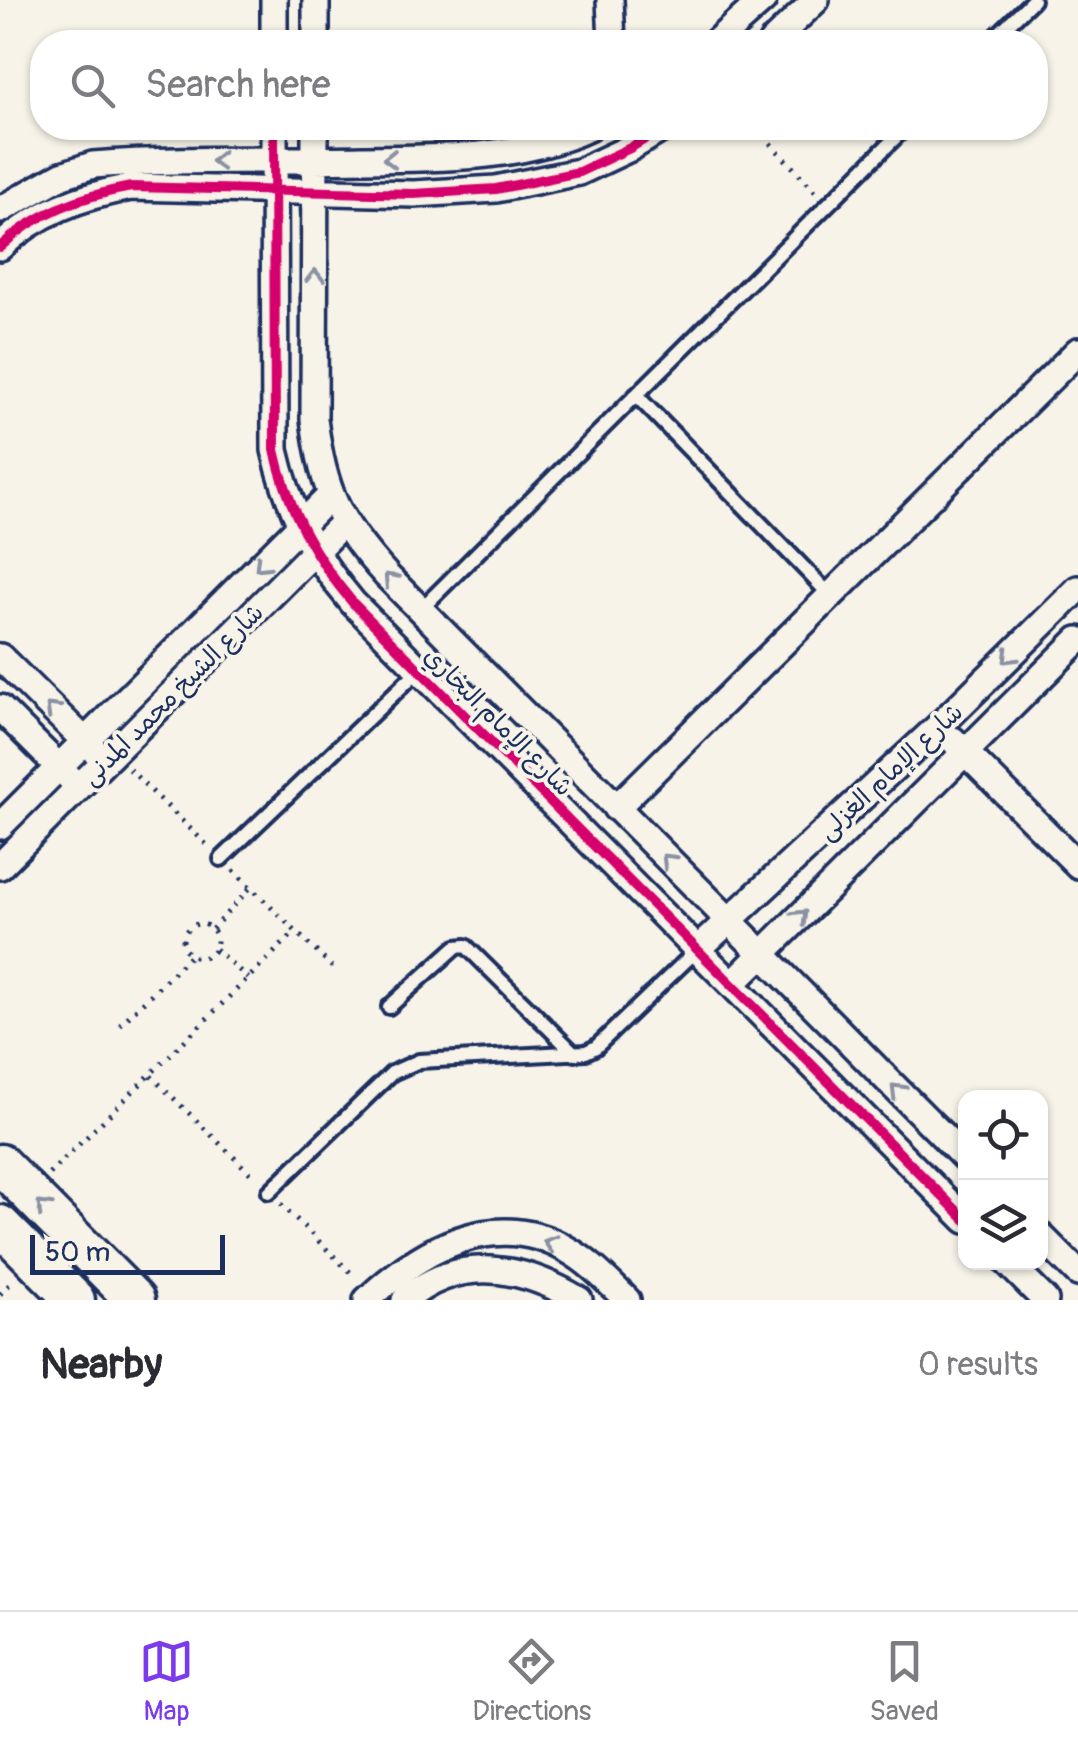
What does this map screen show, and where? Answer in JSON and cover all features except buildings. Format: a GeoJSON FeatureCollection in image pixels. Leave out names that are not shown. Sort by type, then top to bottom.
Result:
{"type":"FeatureCollection","features":[{"type":"Feature","properties":{"kind":"street"},"geometry":{"type":"LineString","coordinates":[[274,0],[274,30]]}},
{"type":"Feature","properties":{"kind":"street"},"geometry":{"type":"LineString","coordinates":[[316,0],[316,30]]}},
{"type":"Feature","properties":{"kind":"street"},"geometry":{"type":"LineString","coordinates":[[610,0],[611,30]]}},
{"type":"Feature","properties":{"kind":"street"},"geometry":{"type":"LineString","coordinates":[[729,30],[763,0]]}},
{"type":"Feature","properties":{"kind":"street"},"geometry":{"type":"LineString","coordinates":[[785,30],[816,0]]}},
{"type":"Feature","properties":{"kind":"street","name":"شارع الإمام البخاري"},"geometry":{"type":"LineString","coordinates":[[274,140],[275,450],[283,486],[314,552],[353,603],[958,1212]]}},
{"type":"Feature","properties":{"kind":"street","name":"شارع الإمام البخاري"},"geometry":{"type":"LineString","coordinates":[[316,140],[314,419],[319,458],[343,523],[420,610],[958,1152]]}},
{"type":"Feature","properties":{"kind":"street"},"geometry":{"type":"LineString","coordinates":[[0,210],[47,182],[94,165],[416,159],[519,150],[559,140]]}},
{"type":"Feature","properties":{"kind":"street"},"geometry":{"type":"LineString","coordinates":[[0,247],[37,218],[95,194],[132,187],[414,194],[496,189],[579,172],[621,140]]}},
{"type":"Feature","properties":{"kind":"street"},"geometry":{"type":"LineString","coordinates":[[616,808],[1078,351]]}},
{"type":"Feature","properties":{"kind":"street","name":"شارع الشيخ محمد المدنى"},"geometry":{"type":"LineString","coordinates":[[0,826],[330,496]]}},
{"type":"Feature","properties":{"kind":"street","name":"شارع الشيخ محمد المدنى"},"geometry":{"type":"LineString","coordinates":[[0,866],[343,523]]}},
{"type":"Feature","properties":{"kind":"street","name":"شارع الإمام الغزلى"},"geometry":{"type":"LineString","coordinates":[[698,950],[939,726],[1078,588]]}},
{"type":"Feature","properties":{"kind":"street","name":"شارع الإمام الغزلى"},"geometry":{"type":"LineString","coordinates":[[732,984],[1078,640]]}},
{"type":"Feature","properties":{"kind":"street"},"geometry":{"type":"LineString","coordinates":[[0,657],[105,761]]}},
{"type":"Feature","properties":{"kind":"street"},"geometry":{"type":"LineString","coordinates":[[0,708],[79,787]]}},
{"type":"Feature","properties":{"kind":"street"},"geometry":{"type":"LineString","coordinates":[[939,726],[1078,865]]}},
{"type":"Feature","properties":{"kind":"street"},"geometry":{"type":"LineString","coordinates":[[0,1164],[134,1300]]}},
{"type":"Feature","properties":{"kind":"street"},"geometry":{"type":"LineString","coordinates":[[0,1225],[74,1300]]}},
{"type":"Feature","properties":{"kind":"street"},"geometry":{"type":"LineString","coordinates":[[367,1300],[419,1257],[446,1243],[488,1233],[527,1235],[565,1247],[592,1266],[627,1300]]}},
{"type":"Feature","properties":{"kind":"street"},"geometry":{"type":"LineString","coordinates":[[1048,1243],[1078,1272]]}},
{"type":"Feature","properties":{"kind":"street"},"geometry":{"type":"LineString","coordinates":[[405,1300],[435,1281],[474,1270],[511,1270],[547,1280],[579,1300]]}},
{"type":"Feature","properties":{"kind":"street"},"geometry":{"type":"LineString","coordinates":[[1016,1270],[1044,1300]]}},
{"type":"Feature","properties":{"kind":"lane"},"geometry":{"type":"LineString","coordinates":[[1002,30],[1033,0]]}},
{"type":"Feature","properties":{"kind":"lane"},"geometry":{"type":"LineString","coordinates":[[420,610],[893,140]]}},
{"type":"Feature","properties":{"kind":"lane"},"geometry":{"type":"LineString","coordinates":[[636,394],[832,597]]}},
{"type":"Feature","properties":{"kind":"lane"},"geometry":{"type":"LineString","coordinates":[[222,859],[420,669]]}},
{"type":"Feature","properties":{"kind":"lane"},"geometry":{"type":"LineString","coordinates":[[389,1008],[456,948],[466,946],[575,1054]]}},
{"type":"Feature","properties":{"kind":"lane"},"geometry":{"type":"LineString","coordinates":[[269,1192],[392,1073],[404,1066],[435,1060],[575,1054],[596,1047],[698,950]]}},
{"type":"Feature","properties":{"kind":"path"},"geometry":{"type":"LineString","coordinates":[[767,140],[827,204]]}},
{"type":"Feature","properties":{"kind":"path"},"geometry":{"type":"LineString","coordinates":[[212,928],[250,888]]}},
{"type":"Feature","properties":{"kind":"path"},"geometry":{"type":"LineString","coordinates":[[199,924],[212,928],[216,934],[215,949],[204,958],[190,956],[182,944],[186,930],[199,924]]}},
{"type":"Feature","properties":{"kind":"path"},"geometry":{"type":"LineString","coordinates":[[29,1193],[296,931]]}},
{"type":"Feature","properties":{"kind":"path"},"geometry":{"type":"LineString","coordinates":[[215,949],[248,979]]}},
{"type":"Feature","properties":{"kind":"path"},"geometry":{"type":"LineString","coordinates":[[120,1025],[190,956]]}},
{"type":"Feature","properties":{"kind":"cycle path"},"geometry":{"type":"LineString","coordinates":[[274,140],[275,450],[295,512],[326,568],[353,603],[958,1212]]}},
{"type":"Feature","properties":{"kind":"cycle path"},"geometry":{"type":"LineString","coordinates":[[0,247],[29,224],[61,207],[131,187],[414,194],[496,189],[579,172],[643,140]]}}]}
